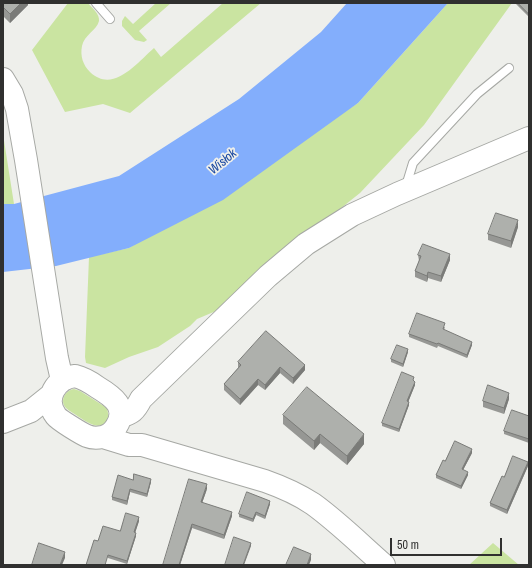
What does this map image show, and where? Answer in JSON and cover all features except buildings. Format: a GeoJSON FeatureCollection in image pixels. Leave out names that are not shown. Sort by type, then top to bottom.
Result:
{"type":"FeatureCollection","features":[{"type":"Feature","properties":{"kind":"street"},"geometry":{"type":"LineString","coordinates":[[3,78],[12,94],[17,109],[60,372],[57,387],[50,402],[57,417]]}},
{"type":"Feature","properties":{"kind":"street"},"geometry":{"type":"LineString","coordinates":[[103,437],[114,430],[118,412],[127,400],[141,399],[268,276],[306,244],[352,215],[404,191],[529,138]]}},
{"type":"Feature","properties":{"kind":"street"},"geometry":{"type":"LineString","coordinates":[[3,422],[31,411],[69,377],[75,376],[83,378],[118,412],[142,445]]}},
{"type":"Feature","properties":{"kind":"street"},"geometry":{"type":"LineString","coordinates":[[31,411],[57,417],[87,436],[95,438],[103,437],[129,445],[142,445],[282,487],[312,503],[384,565]]}},
{"type":"Feature","properties":{"kind":"lane"},"geometry":{"type":"LineString","coordinates":[[96,3],[110,19]]}},
{"type":"Feature","properties":{"kind":"lane"},"geometry":{"type":"LineString","coordinates":[[404,191],[413,163],[477,94],[509,68]]}},
{"type":"Feature","properties":{"kind":"green space"},"geometry":{"type":"Polygon","coordinates":[[[68,3],[88,3],[98,16],[98,24],[83,42],[81,50],[84,63],[90,72],[99,78],[107,80],[124,74],[154,48],[161,57],[223,3],[261,3],[130,113],[103,104],[65,112],[32,50],[68,3]]]}},
{"type":"Feature","properties":{"kind":"green space"},"geometry":{"type":"Polygon","coordinates":[[[156,3],[171,3],[139,31],[147,40],[144,42],[135,40],[122,26],[122,21],[125,16],[133,24],[156,3]]]}},
{"type":"Feature","properties":{"kind":"green space"},"geometry":{"type":"Polygon","coordinates":[[[448,3],[512,3],[424,125],[360,193],[237,296],[216,311],[197,319],[190,326],[158,347],[129,357],[105,368],[86,363],[89,257],[129,248],[358,103],[448,3]]]}},
{"type":"Feature","properties":{"kind":"green space"},"geometry":{"type":"Polygon","coordinates":[[[3,134],[14,204],[3,204],[3,134]]]}},
{"type":"Feature","properties":{"kind":"green space"},"geometry":{"type":"Polygon","coordinates":[[[74,389],[80,391],[107,408],[108,417],[104,424],[97,426],[93,425],[66,408],[63,402],[64,396],[68,391],[74,389]]]}},
{"type":"Feature","properties":{"kind":"green space"},"geometry":{"type":"Polygon","coordinates":[[[493,543],[519,565],[469,565],[493,543]]]}},
{"type":"Feature","properties":{"kind":"water","name":"Wisłok"},"geometry":{"type":"Polygon","coordinates":[[[347,3],[448,3],[358,103],[223,200],[129,248],[56,266],[3,272],[3,204],[14,204],[119,176],[239,99],[321,32],[347,3]]]}}]}
